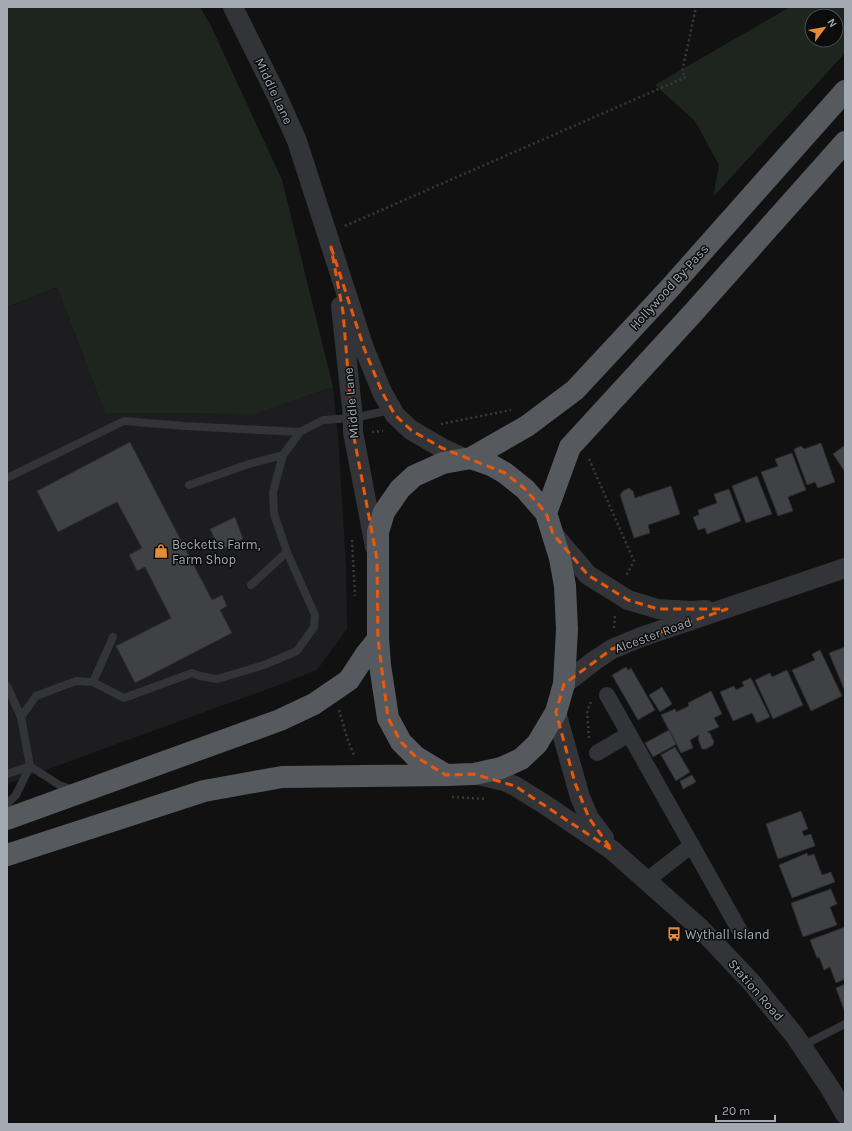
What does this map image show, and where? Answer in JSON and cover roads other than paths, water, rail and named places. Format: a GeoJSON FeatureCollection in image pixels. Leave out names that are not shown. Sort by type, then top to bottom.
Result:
{"type":"FeatureCollection","features":[{"type":"Feature","properties":{"kind":"highway","name":"Hollywood By-Pass"},"geometry":{"type":"LineString","coordinates":[[446,775],[416,757],[401,742],[388,718],[380,665],[378,639],[378,532],[384,512],[400,489],[414,476],[442,463],[468,458],[527,426],[575,390],[669,288],[845,91]]}},
{"type":"Feature","properties":{"kind":"highway"},"geometry":{"type":"LineString","coordinates":[[546,513],[570,448],[845,142]]}},
{"type":"Feature","properties":{"kind":"highway"},"geometry":{"type":"LineString","coordinates":[[7,855],[204,791],[282,776],[474,774],[501,768],[521,759],[537,744],[556,712],[564,684],[567,629],[565,586],[560,558],[546,513],[525,489],[505,473],[491,465],[468,458]]}},
{"type":"Feature","properties":{"kind":"highway"},"geometry":{"type":"LineString","coordinates":[[7,819],[280,720],[314,704],[349,680],[378,639]]}},
{"type":"Feature","properties":{"kind":"street","name":"Middle Lane"},"geometry":{"type":"LineString","coordinates":[[233,7],[277,96],[296,141],[364,348],[382,392],[395,415],[411,430],[442,448],[468,458]]}},
{"type":"Feature","properties":{"kind":"street","name":"Middle Lane"},"geometry":{"type":"LineString","coordinates":[[329,240],[342,312],[353,425],[377,558]]}},
{"type":"Feature","properties":{"kind":"street","name":"Alcester Road"},"geometry":{"type":"LineString","coordinates":[[552,534],[588,575],[628,600],[658,609],[692,611],[728,608]]}},
{"type":"Feature","properties":{"kind":"street","name":"Alcester Road"},"geometry":{"type":"LineString","coordinates":[[564,684],[612,649],[641,637],[845,568]]}},
{"type":"Feature","properties":{"kind":"street"},"geometry":{"type":"LineString","coordinates":[[607,695],[740,931]]}},
{"type":"Feature","properties":{"kind":"street","name":"Station Road"},"geometry":{"type":"LineString","coordinates":[[556,712],[580,797],[589,818],[612,850]]}},
{"type":"Feature","properties":{"kind":"street"},"geometry":{"type":"LineString","coordinates":[[597,753],[629,734]]}},
{"type":"Feature","properties":{"kind":"street","name":"Station Road"},"geometry":{"type":"LineString","coordinates":[[474,774],[504,781],[515,786],[612,850],[700,928],[752,983],[802,1046],[830,1088],[845,1114]]}},
{"type":"Feature","properties":{"kind":"street"},"geometry":{"type":"LineString","coordinates":[[646,881],[692,845]]}},
{"type":"Feature","properties":{"kind":"lane"},"geometry":{"type":"LineString","coordinates":[[22,717],[36,696],[76,680],[93,682],[124,698],[192,673],[217,679],[264,665],[297,651],[314,627],[315,615],[287,552],[274,514],[274,492],[283,455],[300,432],[324,420],[353,425],[392,410]]}},
{"type":"Feature","properties":{"kind":"lane"},"geometry":{"type":"LineString","coordinates":[[7,478],[124,421],[184,426],[300,432]]}},
{"type":"Feature","properties":{"kind":"lane"},"geometry":{"type":"LineString","coordinates":[[189,485],[249,464],[283,455]]}},
{"type":"Feature","properties":{"kind":"lane"},"geometry":{"type":"LineString","coordinates":[[251,585],[287,552]]}},
{"type":"Feature","properties":{"kind":"lane"},"geometry":{"type":"LineString","coordinates":[[93,682],[113,637]]}},
{"type":"Feature","properties":{"kind":"lane"},"geometry":{"type":"LineString","coordinates":[[7,686],[22,717],[30,766],[16,796],[7,804]]}},
{"type":"Feature","properties":{"kind":"lane"},"geometry":{"type":"LineString","coordinates":[[30,766],[59,785],[81,792]]}},
{"type":"Feature","properties":{"kind":"lane"},"geometry":{"type":"LineString","coordinates":[[7,774],[30,766]]}},
{"type":"Feature","properties":{"kind":"lane"},"geometry":{"type":"LineString","coordinates":[[802,1046],[845,1024]]}},
{"type":"Feature","properties":{"kind":"place","name":"Becketts Farm, Farm Shop"},"geometry":{"type":"Point","coordinates":[161,551]}},
{"type":"Feature","properties":{"kind":"place","name":"Wythall Island"},"geometry":{"type":"Point","coordinates":[674,934]}}]}
